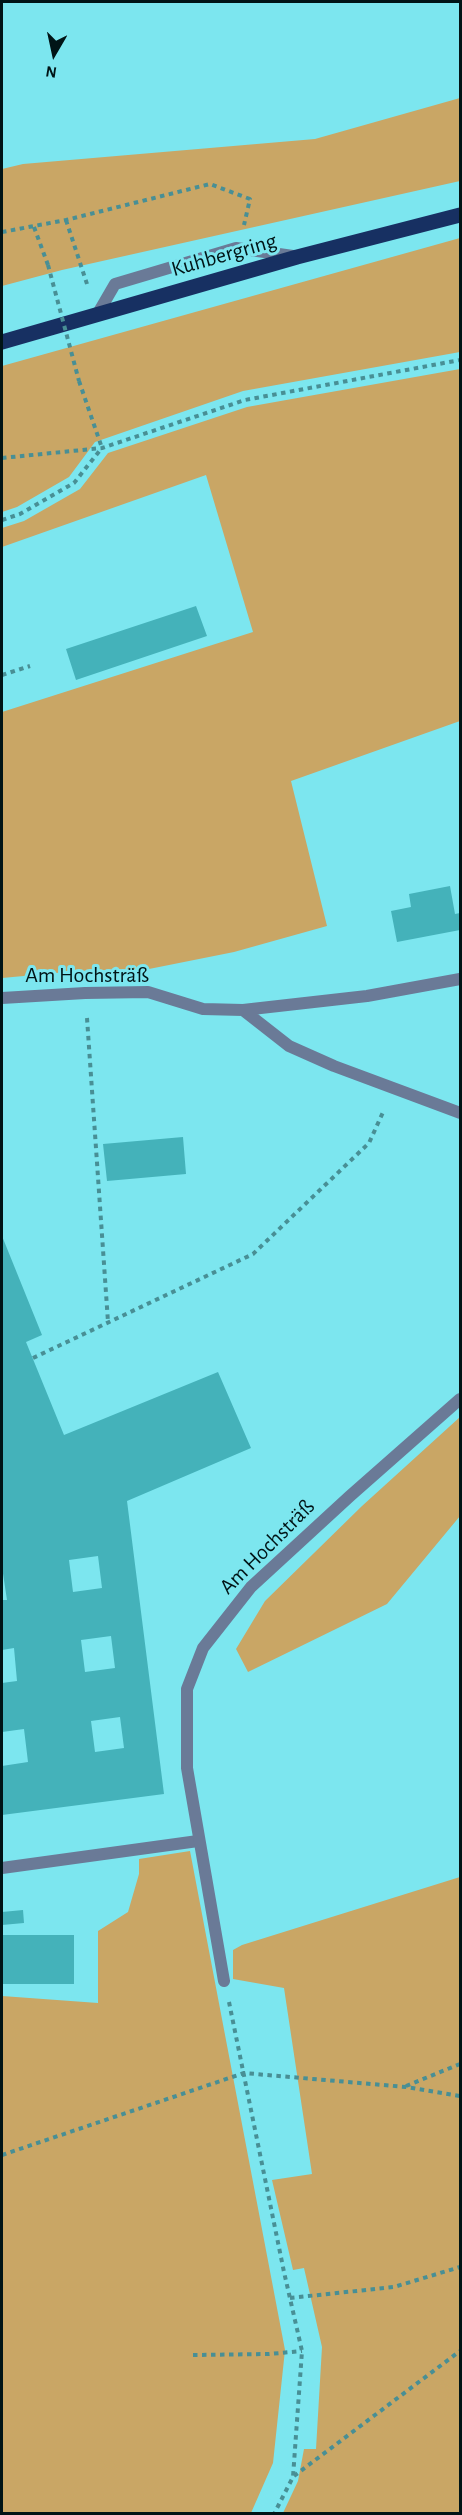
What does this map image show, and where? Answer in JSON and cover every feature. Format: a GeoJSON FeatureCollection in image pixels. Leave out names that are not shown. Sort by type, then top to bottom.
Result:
{"type":"FeatureCollection","features":[{"type":"Feature","properties":{"kind":"main road","name":"Kuhbergring"},"geometry":{"type":"LineString","coordinates":[[2,342],[297,257],[460,215]]}},
{"type":"Feature","properties":{"kind":"street"},"geometry":{"type":"LineString","coordinates":[[97,315],[115,284],[236,248],[297,257]]}},
{"type":"Feature","properties":{"kind":"street","name":"Am Hochsträß"},"geometry":{"type":"LineString","coordinates":[[2,998],[148,992],[203,1009],[243,1010],[367,996],[460,980]]}},
{"type":"Feature","properties":{"kind":"street"},"geometry":{"type":"LineString","coordinates":[[243,1010],[289,1046],[334,1066],[460,1113]]}},
{"type":"Feature","properties":{"kind":"street","name":"Am Hochsträß"},"geometry":{"type":"LineString","coordinates":[[224,1981],[187,1768],[187,1689],[202,1648],[251,1587],[460,1399]]}},
{"type":"Feature","properties":{"kind":"street"},"geometry":{"type":"LineString","coordinates":[[2,1868],[198,1841]]}},
{"type":"Feature","properties":{"kind":"path"},"geometry":{"type":"LineString","coordinates":[[2,232],[66,220],[210,184],[250,199],[244,229]]}},
{"type":"Feature","properties":{"kind":"path"},"geometry":{"type":"LineString","coordinates":[[66,220],[86,285],[97,281]]}},
{"type":"Feature","properties":{"kind":"path"},"geometry":{"type":"LineString","coordinates":[[34,227],[48,265],[79,381],[102,448]]}},
{"type":"Feature","properties":{"kind":"path"},"geometry":{"type":"LineString","coordinates":[[2,458],[102,448],[245,400],[460,360]]}},
{"type":"Feature","properties":{"kind":"path"},"geometry":{"type":"LineString","coordinates":[[2,520],[20,514],[74,483],[102,448]]}},
{"type":"Feature","properties":{"kind":"path"},"geometry":{"type":"LineString","coordinates":[[2,675],[30,666]]}},
{"type":"Feature","properties":{"kind":"path"},"geometry":{"type":"LineString","coordinates":[[85,993],[108,1322]]}},
{"type":"Feature","properties":{"kind":"path"},"geometry":{"type":"LineString","coordinates":[[33,1358],[253,1254],[369,1143],[394,1088]]}},
{"type":"Feature","properties":{"kind":"path"},"geometry":{"type":"LineString","coordinates":[[224,1981],[302,2351],[293,2477],[274,2514]]}},
{"type":"Feature","properties":{"kind":"path"},"geometry":{"type":"LineString","coordinates":[[406,2087],[460,2064]]}},
{"type":"Feature","properties":{"kind":"path"},"geometry":{"type":"LineString","coordinates":[[2,2155],[244,2073],[406,2087],[460,2096]]}},
{"type":"Feature","properties":{"kind":"path"},"geometry":{"type":"LineString","coordinates":[[290,2298],[394,2287],[460,2267]]}},
{"type":"Feature","properties":{"kind":"path"},"geometry":{"type":"LineString","coordinates":[[193,2355],[302,2351]]}},
{"type":"Feature","properties":{"kind":"path"},"geometry":{"type":"LineString","coordinates":[[293,2477],[460,2351]]}},
{"type":"Feature","properties":{"kind":"shaded area"},"geometry":{"type":"Polygon","coordinates":[[[460,98],[460,181],[62,270],[2,286],[2,169],[23,164],[315,139],[460,98]]]}},
{"type":"Feature","properties":{"kind":"shaded area"},"geometry":{"type":"Polygon","coordinates":[[[460,238],[460,352],[243,391],[95,442],[69,477],[17,507],[2,512],[2,366],[460,238]]]}},
{"type":"Feature","properties":{"kind":"shaded area"},"geometry":{"type":"Polygon","coordinates":[[[460,369],[460,721],[291,781],[327,926],[234,952],[149,969],[78,971],[2,978],[2,712],[253,632],[206,475],[2,547],[2,528],[24,521],[80,489],[108,453],[247,407],[460,369]]]}},
{"type":"Feature","properties":{"kind":"shaded area"},"geometry":{"type":"Polygon","coordinates":[[[460,1417],[460,1516],[387,1604],[248,1672],[236,1649],[265,1601],[362,1506],[460,1417]]]}},
{"type":"Feature","properties":{"kind":"shaded area"},"geometry":{"type":"Polygon","coordinates":[[[190,1851],[285,2350],[273,2463],[251,2513],[2,2513],[2,1996],[98,2003],[98,1931],[128,1912],[139,1874],[139,1859],[190,1851]]]}},
{"type":"Feature","properties":{"kind":"shaded area"},"geometry":{"type":"Polygon","coordinates":[[[460,1877],[460,2513],[283,2513],[298,2481],[304,2449],[316,2449],[322,2347],[304,2268],[293,2270],[272,2180],[312,2174],[284,1988],[233,1979],[233,1950],[242,1945],[460,1877]]]}},
{"type":"Feature","properties":{"kind":"building"},"geometry":{"type":"Polygon","coordinates":[[[196,606],[207,636],[76,680],[66,649],[196,606]]]}},
{"type":"Feature","properties":{"kind":"building"},"geometry":{"type":"Polygon","coordinates":[[[450,886],[455,914],[460,913],[460,930],[397,942],[391,911],[411,907],[409,894],[450,886]]]}},
{"type":"Feature","properties":{"kind":"building"},"geometry":{"type":"Polygon","coordinates":[[[183,1137],[186,1174],[107,1181],[103,1144],[183,1137]]]}},
{"type":"Feature","properties":{"kind":"building"},"geometry":{"type":"Polygon","coordinates":[[[2,1236],[42,1335],[26,1342],[64,1435],[218,1372],[251,1448],[127,1501],[164,1794],[2,1815],[2,1766],[28,1762],[24,1729],[2,1732],[2,1683],[17,1681],[14,1648],[2,1650],[2,1600],[7,1600],[2,1567],[2,1236]],[[98,1556],[69,1560],[73,1592],[102,1588],[98,1556]],[[111,1636],[81,1640],[85,1672],[115,1668],[111,1636]],[[120,1717],[91,1721],[95,1752],[124,1748],[120,1717]]]}},
{"type":"Feature","properties":{"kind":"building"},"geometry":{"type":"Polygon","coordinates":[[[23,1910],[24,1923],[2,1925],[2,1912],[23,1910]]]}},
{"type":"Feature","properties":{"kind":"building"},"geometry":{"type":"Polygon","coordinates":[[[2,1935],[74,1935],[74,1984],[2,1984],[2,1935]]]}}]}
